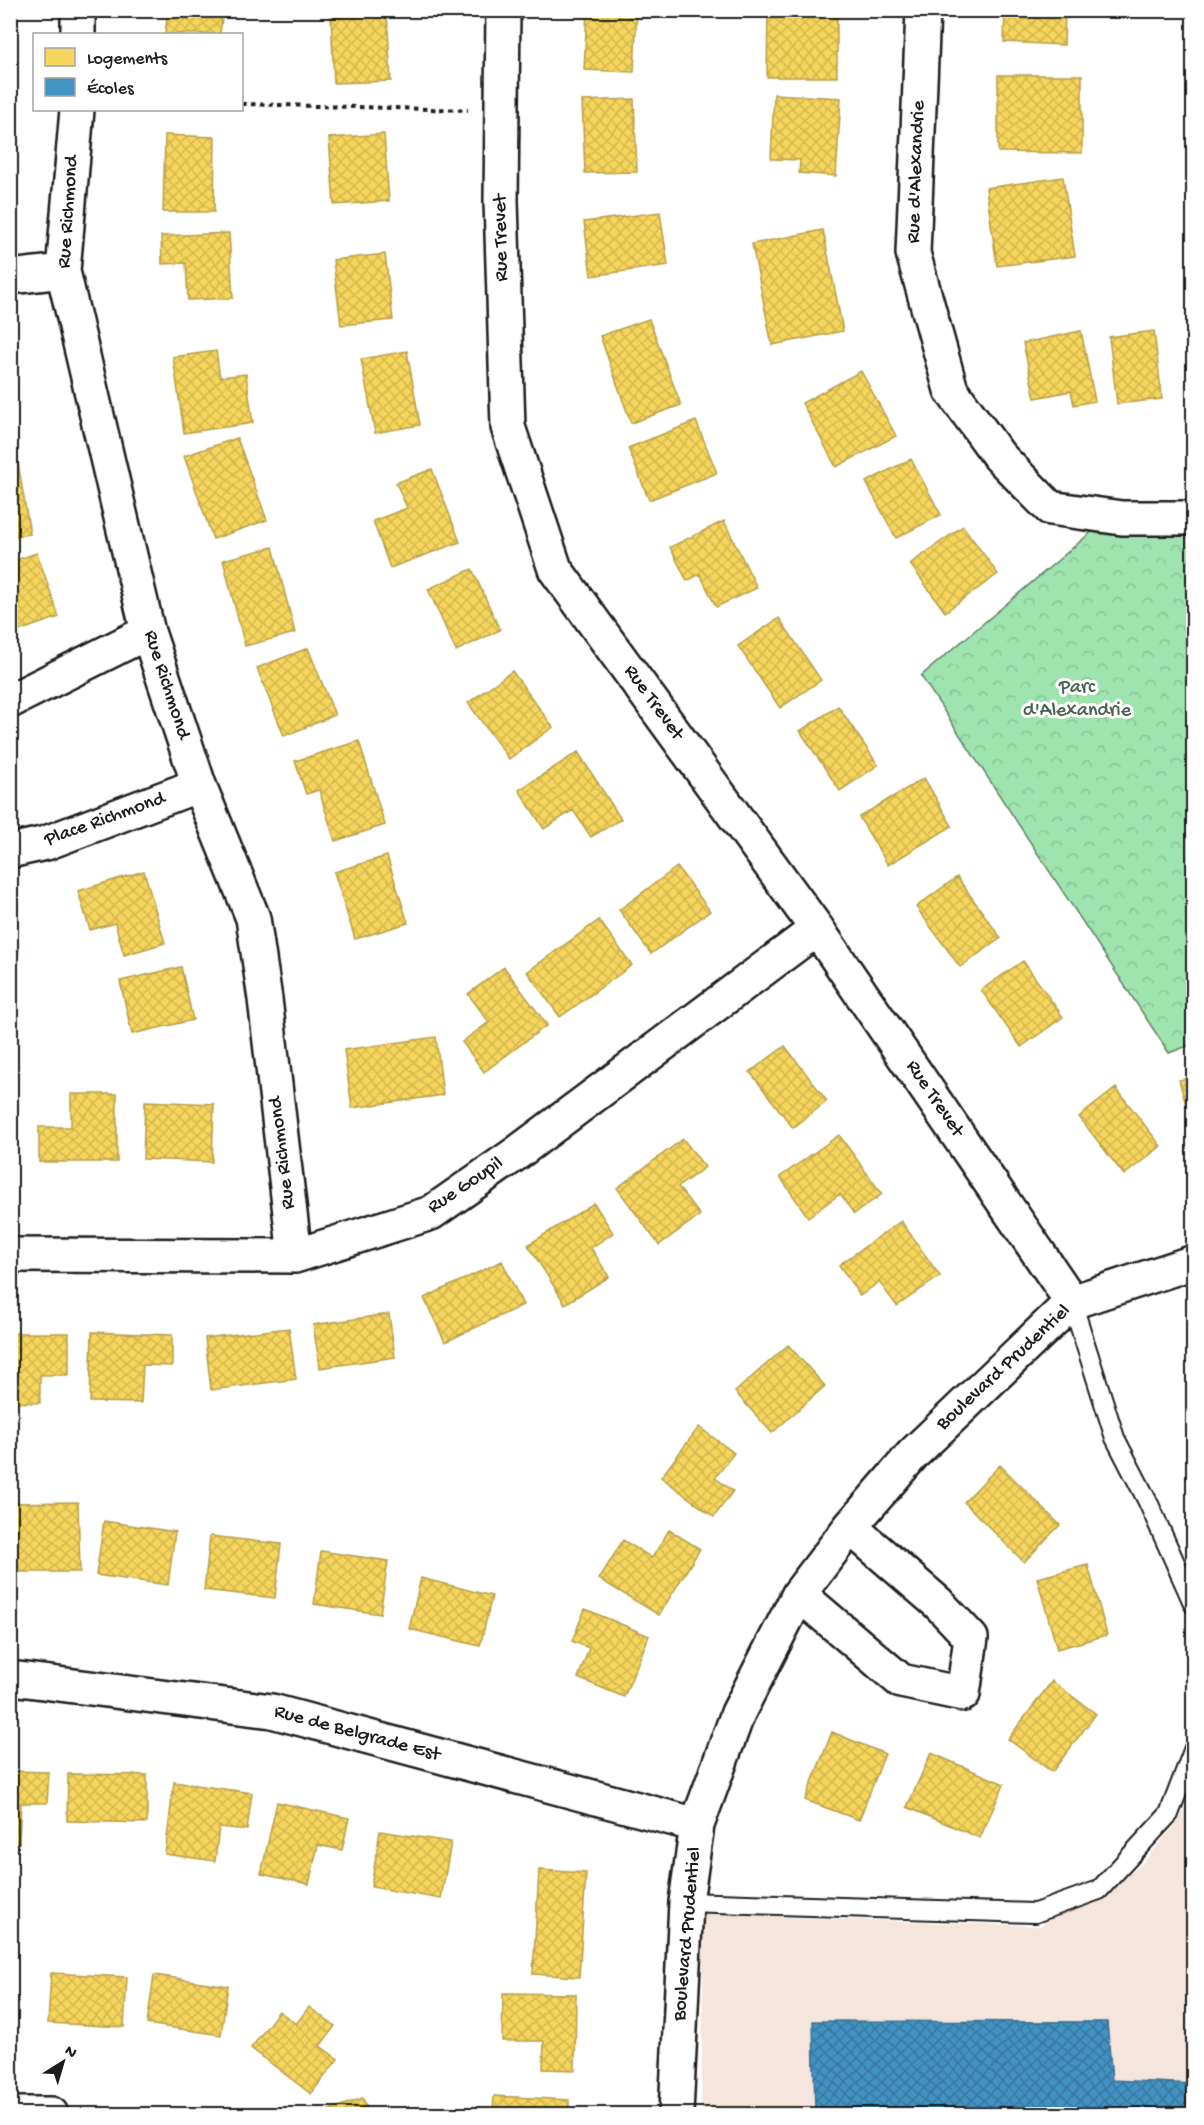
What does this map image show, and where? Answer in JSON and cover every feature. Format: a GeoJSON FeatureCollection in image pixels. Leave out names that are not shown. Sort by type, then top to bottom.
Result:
{"type":"FeatureCollection","features":[{"type":"Feature","properties":{"kind":"street"},"geometry":{"type":"LineString","coordinates":[[78,10],[78,33]]}},
{"type":"Feature","properties":{"kind":"street","name":"Rue Trevet"},"geometry":{"type":"LineString","coordinates":[[503,10],[501,201],[508,428],[555,569],[817,929],[1072,1302]]}},
{"type":"Feature","properties":{"kind":"street","name":"Rue d'Alexandrie"},"geometry":{"type":"LineString","coordinates":[[923,10],[913,253],[951,390],[999,456],[1050,508],[1122,518],[1194,518]]}},
{"type":"Feature","properties":{"kind":"street","name":"Rue Richmond"},"geometry":{"type":"LineString","coordinates":[[77,111],[63,271],[148,632],[199,785],[253,918],[265,999],[295,1256]]}},
{"type":"Feature","properties":{"kind":"street"},"geometry":{"type":"LineString","coordinates":[[10,277],[63,271]]}},
{"type":"Feature","properties":{"kind":"street"},"geometry":{"type":"LineString","coordinates":[[10,701],[148,632]]}},
{"type":"Feature","properties":{"kind":"street","name":"Place Richmond"},"geometry":{"type":"LineString","coordinates":[[10,851],[46,843],[199,785]]}},
{"type":"Feature","properties":{"kind":"street","name":"Rue Goupil"},"geometry":{"type":"LineString","coordinates":[[10,1255],[295,1256],[431,1213],[517,1153],[817,929]]}},
{"type":"Feature","properties":{"kind":"street","name":"Boulevard Prudentiel"},"geometry":{"type":"LineString","coordinates":[[676,2115],[686,1902],[697,1825],[738,1713],[798,1594],[850,1527],[913,1454],[1072,1302],[1194,1262]]}},
{"type":"Feature","properties":{"kind":"street"},"geometry":{"type":"LineString","coordinates":[[798,1594],[901,1681],[963,1694],[971,1638],[938,1603],[850,1527]]}},
{"type":"Feature","properties":{"kind":"street","name":"Rue de Belgrade Est"},"geometry":{"type":"LineString","coordinates":[[10,1679],[272,1711],[697,1825]]}},
{"type":"Feature","properties":{"kind":"street"},"geometry":{"type":"LineString","coordinates":[[10,2114],[51,2115]]}},
{"type":"Feature","properties":{"kind":"lane"},"geometry":{"type":"LineString","coordinates":[[1072,1302],[1115,1438],[1148,1503],[1194,1605]]}},
{"type":"Feature","properties":{"kind":"lane"},"geometry":{"type":"LineString","coordinates":[[686,1902],[1035,1914],[1099,1890],[1169,1814],[1194,1748]]}},
{"type":"Feature","properties":{"kind":"path"},"geometry":{"type":"LineString","coordinates":[[243,104],[501,110]]}},
{"type":"Feature","properties":{"kind":"shaded area"},"geometry":{"type":"Polygon","coordinates":[[[1193,1790],[1193,2114],[701,2114],[704,1912],[803,1918],[1039,1926],[1138,1868],[1178,1822],[1193,1790]]]}},
{"type":"Feature","properties":{"kind":"green space","name":"Parc d'Alexandrie"},"geometry":{"type":"Polygon","coordinates":[[[1193,528],[1193,1044],[1169,1053],[921,676],[1095,529],[1193,528]]]}},
{"type":"Feature","properties":{"kind":"building: Logements"},"geometry":{"type":"Polygon","coordinates":[[[168,10],[223,10],[220,33],[165,33],[168,10]]]}},
{"type":"Feature","properties":{"kind":"building: Logements"},"geometry":{"type":"Polygon","coordinates":[[[587,10],[637,10],[634,72],[584,70],[587,10]]]}},
{"type":"Feature","properties":{"kind":"building: Logements"},"geometry":{"type":"Polygon","coordinates":[[[768,10],[837,10],[837,77],[767,77],[768,10]]]}},
{"type":"Feature","properties":{"kind":"building: Logements"},"geometry":{"type":"Polygon","coordinates":[[[1005,10],[1065,10],[1064,45],[1004,42],[1005,10]]]}},
{"type":"Feature","properties":{"kind":"building: Logements"},"geometry":{"type":"Polygon","coordinates":[[[387,12],[391,81],[334,83],[331,13],[387,12]]]}},
{"type":"Feature","properties":{"kind":"building: Logements"},"geometry":{"type":"Polygon","coordinates":[[[998,75],[1082,75],[1082,153],[998,152],[998,75]]]}},
{"type":"Feature","properties":{"kind":"building: Logements"},"geometry":{"type":"Polygon","coordinates":[[[774,94],[841,98],[836,176],[799,173],[800,160],[771,159],[774,94]]]}},
{"type":"Feature","properties":{"kind":"building: Logements"},"geometry":{"type":"Polygon","coordinates":[[[634,99],[637,172],[585,173],[582,101],[634,99]]]}},
{"type":"Feature","properties":{"kind":"building: Logements"},"geometry":{"type":"Polygon","coordinates":[[[384,134],[389,201],[334,205],[329,138],[384,134]]]}},
{"type":"Feature","properties":{"kind":"building: Logements"},"geometry":{"type":"Polygon","coordinates":[[[165,135],[215,137],[214,212],[163,212],[165,135]]]}},
{"type":"Feature","properties":{"kind":"building: Logements"},"geometry":{"type":"Polygon","coordinates":[[[1063,177],[1075,256],[997,266],[986,188],[1063,177]]]}},
{"type":"Feature","properties":{"kind":"building: Logements"},"geometry":{"type":"Polygon","coordinates":[[[660,212],[668,265],[591,276],[584,222],[660,212]]]}},
{"type":"Feature","properties":{"kind":"building: Logements"},"geometry":{"type":"Polygon","coordinates":[[[823,230],[843,331],[772,345],[752,244],[823,230]]]}},
{"type":"Feature","properties":{"kind":"building: Logements"},"geometry":{"type":"Polygon","coordinates":[[[229,233],[233,298],[188,300],[186,263],[162,264],[161,236],[229,233]]]}},
{"type":"Feature","properties":{"kind":"building: Logements"},"geometry":{"type":"Polygon","coordinates":[[[385,254],[393,320],[341,325],[333,260],[385,254]]]}},
{"type":"Feature","properties":{"kind":"building: Logements"},"geometry":{"type":"Polygon","coordinates":[[[649,319],[681,405],[631,423],[600,336],[649,319]]]}},
{"type":"Feature","properties":{"kind":"building: Logements"},"geometry":{"type":"Polygon","coordinates":[[[1081,331],[1095,401],[1074,405],[1071,391],[1035,398],[1023,343],[1081,331]]]}},
{"type":"Feature","properties":{"kind":"building: Logements"},"geometry":{"type":"Polygon","coordinates":[[[1154,331],[1162,399],[1117,404],[1109,337],[1154,331]]]}},
{"type":"Feature","properties":{"kind":"building: Logements"},"geometry":{"type":"Polygon","coordinates":[[[216,351],[220,377],[246,374],[253,423],[184,433],[173,357],[216,351]]]}},
{"type":"Feature","properties":{"kind":"building: Logements"},"geometry":{"type":"Polygon","coordinates":[[[407,351],[420,425],[375,433],[361,359],[407,351]]]}},
{"type":"Feature","properties":{"kind":"building: Logements"},"geometry":{"type":"Polygon","coordinates":[[[861,371],[896,436],[836,467],[802,403],[861,371]]]}},
{"type":"Feature","properties":{"kind":"building: Logements"},"geometry":{"type":"Polygon","coordinates":[[[696,421],[717,473],[649,500],[628,448],[696,421]]]}},
{"type":"Feature","properties":{"kind":"building: Logements"},"geometry":{"type":"Polygon","coordinates":[[[237,438],[267,520],[213,539],[184,456],[237,438]]]}},
{"type":"Feature","properties":{"kind":"building: Logements"},"geometry":{"type":"Polygon","coordinates":[[[16,451],[30,534],[10,537],[10,452],[16,451]]]}},
{"type":"Feature","properties":{"kind":"building: Logements"},"geometry":{"type":"Polygon","coordinates":[[[911,459],[941,515],[896,538],[866,482],[911,459]]]}},
{"type":"Feature","properties":{"kind":"building: Logements"},"geometry":{"type":"Polygon","coordinates":[[[432,469],[460,542],[390,568],[373,521],[407,508],[396,483],[432,469]]]}},
{"type":"Feature","properties":{"kind":"building: Logements"},"geometry":{"type":"Polygon","coordinates":[[[724,521],[757,588],[716,607],[700,574],[687,581],[670,547],[724,521]]]}},
{"type":"Feature","properties":{"kind":"building: Logements"},"geometry":{"type":"Polygon","coordinates":[[[963,526],[998,574],[945,612],[910,564],[963,526]]]}},
{"type":"Feature","properties":{"kind":"building: Logements"},"geometry":{"type":"Polygon","coordinates":[[[273,547],[295,633],[245,646],[223,560],[273,547]]]}},
{"type":"Feature","properties":{"kind":"building: Logements"},"geometry":{"type":"Polygon","coordinates":[[[37,553],[59,617],[10,634],[10,562],[37,553]]]}},
{"type":"Feature","properties":{"kind":"building: Logements"},"geometry":{"type":"Polygon","coordinates":[[[472,569],[500,630],[456,651],[428,589],[472,569]]]}},
{"type":"Feature","properties":{"kind":"building: Logements"},"geometry":{"type":"Polygon","coordinates":[[[779,618],[821,680],[780,708],[738,646],[779,618]]]}},
{"type":"Feature","properties":{"kind":"building: Logements"},"geometry":{"type":"Polygon","coordinates":[[[308,648],[335,715],[284,736],[257,668],[308,648]]]}},
{"type":"Feature","properties":{"kind":"building: Logements"},"geometry":{"type":"Polygon","coordinates":[[[512,671],[553,727],[509,759],[468,703],[512,671]]]}},
{"type":"Feature","properties":{"kind":"building: Logements"},"geometry":{"type":"Polygon","coordinates":[[[838,706],[878,765],[840,791],[800,731],[838,706]]]}},
{"type":"Feature","properties":{"kind":"building: Logements"},"geometry":{"type":"Polygon","coordinates":[[[359,741],[385,825],[335,841],[319,790],[306,794],[295,761],[359,741]]]}},
{"type":"Feature","properties":{"kind":"building: Logements"},"geometry":{"type":"Polygon","coordinates":[[[578,752],[621,819],[591,837],[573,810],[544,829],[519,790],[578,752]]]}},
{"type":"Feature","properties":{"kind":"building: Logements"},"geometry":{"type":"Polygon","coordinates":[[[924,778],[952,826],[888,865],[859,817],[924,778]]]}},
{"type":"Feature","properties":{"kind":"building: Logements"},"geometry":{"type":"Polygon","coordinates":[[[387,856],[408,923],[355,939],[334,872],[387,856]]]}},
{"type":"Feature","properties":{"kind":"building: Logements"},"geometry":{"type":"Polygon","coordinates":[[[677,867],[710,911],[651,954],[619,910],[677,867]]]}},
{"type":"Feature","properties":{"kind":"building: Logements"},"geometry":{"type":"Polygon","coordinates":[[[144,871],[165,943],[124,955],[115,923],[90,930],[78,891],[144,871]]]}},
{"type":"Feature","properties":{"kind":"building: Logements"},"geometry":{"type":"Polygon","coordinates":[[[957,877],[1001,938],[960,967],[916,907],[957,877]]]}},
{"type":"Feature","properties":{"kind":"building: Logements"},"geometry":{"type":"Polygon","coordinates":[[[599,920],[632,965],[560,1017],[527,972],[599,920]]]}},
{"type":"Feature","properties":{"kind":"building: Logements"},"geometry":{"type":"Polygon","coordinates":[[[10,948],[19,949],[10,999],[10,948]]]}},
{"type":"Feature","properties":{"kind":"building: Logements"},"geometry":{"type":"Polygon","coordinates":[[[1023,961],[1063,1017],[1021,1047],[981,990],[1023,961]]]}},
{"type":"Feature","properties":{"kind":"building: Logements"},"geometry":{"type":"Polygon","coordinates":[[[181,967],[193,1020],[132,1034],[120,981],[181,967]]]}},
{"type":"Feature","properties":{"kind":"building: Logements"},"geometry":{"type":"Polygon","coordinates":[[[504,967],[547,1025],[484,1072],[462,1042],[489,1022],[468,994],[504,967]]]}},
{"type":"Feature","properties":{"kind":"building: Logements"},"geometry":{"type":"Polygon","coordinates":[[[436,1037],[443,1095],[352,1108],[344,1050],[436,1037]]]}},
{"type":"Feature","properties":{"kind":"building: Logements"},"geometry":{"type":"Polygon","coordinates":[[[785,1046],[827,1101],[793,1128],[750,1072],[785,1046]]]}},
{"type":"Feature","properties":{"kind":"building: Logements"},"geometry":{"type":"Polygon","coordinates":[[[1194,1077],[1194,1133],[1179,1080],[1194,1077]]]}},
{"type":"Feature","properties":{"kind":"building: Logements"},"geometry":{"type":"Polygon","coordinates":[[[1116,1088],[1161,1146],[1124,1175],[1079,1117],[1116,1088]]]}},
{"type":"Feature","properties":{"kind":"building: Logements"},"geometry":{"type":"Polygon","coordinates":[[[71,1094],[117,1094],[117,1162],[39,1162],[39,1127],[71,1127],[71,1094]]]}},
{"type":"Feature","properties":{"kind":"building: Logements"},"geometry":{"type":"Polygon","coordinates":[[[145,1101],[214,1104],[212,1162],[143,1159],[145,1101]]]}},
{"type":"Feature","properties":{"kind":"building: Logements"},"geometry":{"type":"Polygon","coordinates":[[[839,1135],[882,1194],[854,1214],[840,1194],[808,1217],[780,1177],[839,1135]]]}},
{"type":"Feature","properties":{"kind":"building: Logements"},"geometry":{"type":"Polygon","coordinates":[[[683,1139],[705,1167],[678,1187],[700,1215],[659,1245],[617,1188],[683,1139]]]}},
{"type":"Feature","properties":{"kind":"building: Logements"},"geometry":{"type":"Polygon","coordinates":[[[594,1203],[613,1233],[591,1248],[609,1277],[565,1304],[528,1245],[594,1203]]]}},
{"type":"Feature","properties":{"kind":"building: Logements"},"geometry":{"type":"Polygon","coordinates":[[[901,1221],[940,1276],[897,1306],[879,1282],[860,1296],[839,1265],[901,1221]]]}},
{"type":"Feature","properties":{"kind":"building: Logements"},"geometry":{"type":"Polygon","coordinates":[[[502,1261],[523,1305],[445,1342],[424,1298],[502,1261]]]}},
{"type":"Feature","properties":{"kind":"building: Logements"},"geometry":{"type":"Polygon","coordinates":[[[389,1314],[395,1357],[320,1368],[313,1325],[389,1314]]]}},
{"type":"Feature","properties":{"kind":"building: Logements"},"geometry":{"type":"Polygon","coordinates":[[[289,1328],[296,1379],[211,1390],[205,1338],[289,1328]]]}},
{"type":"Feature","properties":{"kind":"building: Logements"},"geometry":{"type":"Polygon","coordinates":[[[92,1332],[172,1335],[172,1366],[143,1365],[141,1403],[90,1402],[92,1332]]]}},
{"type":"Feature","properties":{"kind":"building: Logements"},"geometry":{"type":"Polygon","coordinates":[[[10,1333],[69,1333],[69,1375],[40,1375],[40,1403],[10,1402],[10,1333]]]}},
{"type":"Feature","properties":{"kind":"building: Logements"},"geometry":{"type":"Polygon","coordinates":[[[788,1345],[825,1386],[772,1433],[735,1392],[788,1345]]]}},
{"type":"Feature","properties":{"kind":"building: Logements"},"geometry":{"type":"Polygon","coordinates":[[[699,1427],[734,1453],[715,1478],[733,1491],[714,1517],[661,1477],[699,1427]]]}},
{"type":"Feature","properties":{"kind":"building: Logements"},"geometry":{"type":"Polygon","coordinates":[[[1000,1465],[1060,1525],[1024,1562],[964,1502],[1000,1465]]]}},
{"type":"Feature","properties":{"kind":"building: Logements"},"geometry":{"type":"Polygon","coordinates":[[[78,1502],[80,1572],[10,1572],[10,1503],[78,1502]]]}},
{"type":"Feature","properties":{"kind":"building: Logements"},"geometry":{"type":"Polygon","coordinates":[[[104,1521],[175,1532],[168,1585],[96,1575],[104,1521]]]}},
{"type":"Feature","properties":{"kind":"building: Logements"},"geometry":{"type":"Polygon","coordinates":[[[669,1530],[700,1549],[659,1615],[599,1579],[623,1540],[652,1558],[669,1530]]]}},
{"type":"Feature","properties":{"kind":"building: Logements"},"geometry":{"type":"Polygon","coordinates":[[[210,1536],[281,1544],[275,1598],[204,1590],[210,1536]]]}},
{"type":"Feature","properties":{"kind":"building: Logements"},"geometry":{"type":"Polygon","coordinates":[[[321,1551],[388,1561],[380,1614],[314,1604],[321,1551]]]}},
{"type":"Feature","properties":{"kind":"building: Logements"},"geometry":{"type":"Polygon","coordinates":[[[1088,1565],[1107,1635],[1057,1649],[1037,1578],[1088,1565]]]}},
{"type":"Feature","properties":{"kind":"building: Logements"},"geometry":{"type":"Polygon","coordinates":[[[421,1578],[492,1596],[480,1646],[409,1629],[421,1578]]]}},
{"type":"Feature","properties":{"kind":"building: Logements"},"geometry":{"type":"Polygon","coordinates":[[[585,1609],[649,1636],[624,1697],[578,1678],[589,1648],[572,1641],[585,1609]]]}},
{"type":"Feature","properties":{"kind":"building: Logements"},"geometry":{"type":"Polygon","coordinates":[[[1052,1681],[1096,1714],[1052,1772],[1008,1739],[1052,1681]]]}},
{"type":"Feature","properties":{"kind":"building: Logements"},"geometry":{"type":"Polygon","coordinates":[[[832,1732],[885,1754],[859,1820],[805,1800],[832,1732]]]}},
{"type":"Feature","properties":{"kind":"building: Logements"},"geometry":{"type":"Polygon","coordinates":[[[931,1753],[1004,1784],[980,1838],[907,1807],[931,1753]]]}},
{"type":"Feature","properties":{"kind":"building: Logements"},"geometry":{"type":"Polygon","coordinates":[[[10,1771],[49,1772],[47,1803],[21,1803],[19,1843],[10,1843],[10,1771]]]}},
{"type":"Feature","properties":{"kind":"building: Logements"},"geometry":{"type":"Polygon","coordinates":[[[68,1774],[147,1775],[147,1823],[67,1821],[68,1774]]]}},
{"type":"Feature","properties":{"kind":"building: Logements"},"geometry":{"type":"Polygon","coordinates":[[[174,1782],[252,1793],[247,1830],[219,1827],[215,1861],[165,1854],[174,1782]]]}},
{"type":"Feature","properties":{"kind":"building: Logements"},"geometry":{"type":"Polygon","coordinates":[[[277,1802],[349,1818],[342,1850],[318,1845],[309,1884],[261,1874],[277,1802]]]}},
{"type":"Feature","properties":{"kind":"building: Logements"},"geometry":{"type":"Polygon","coordinates":[[[380,1831],[451,1842],[441,1899],[371,1887],[380,1831]]]}},
{"type":"Feature","properties":{"kind":"building: Logements"},"geometry":{"type":"Polygon","coordinates":[[[539,1870],[586,1873],[579,1977],[533,1974],[539,1870]]]}},
{"type":"Feature","properties":{"kind":"building: Logements"},"geometry":{"type":"Polygon","coordinates":[[[51,1973],[127,1977],[124,2027],[48,2023],[51,1973]]]}},
{"type":"Feature","properties":{"kind":"building: Logements"},"geometry":{"type":"Polygon","coordinates":[[[154,1975],[228,1986],[221,2035],[147,2024],[154,1975]]]}},
{"type":"Feature","properties":{"kind":"building: Logements"},"geometry":{"type":"Polygon","coordinates":[[[503,1993],[576,1994],[575,2070],[543,2069],[544,2041],[502,2041],[503,1993]]]}},
{"type":"Feature","properties":{"kind":"building: Logements"},"geometry":{"type":"Polygon","coordinates":[[[309,2007],[335,2026],[320,2046],[338,2059],[311,2094],[251,2048],[279,2011],[296,2024],[309,2007]]]}},
{"type":"Feature","properties":{"kind":"building: Logements"},"geometry":{"type":"Polygon","coordinates":[[[494,2096],[569,2100],[569,2114],[493,2114],[494,2096]]]}},
{"type":"Feature","properties":{"kind":"building: Logements"},"geometry":{"type":"Polygon","coordinates":[[[363,2098],[369,2114],[318,2114],[363,2098]]]}},
{"type":"Feature","properties":{"kind":"building: Écoles"},"geometry":{"type":"Polygon","coordinates":[[[813,2021],[1107,2022],[1112,2080],[1194,2084],[1194,2114],[815,2114],[813,2021]]]}}]}
